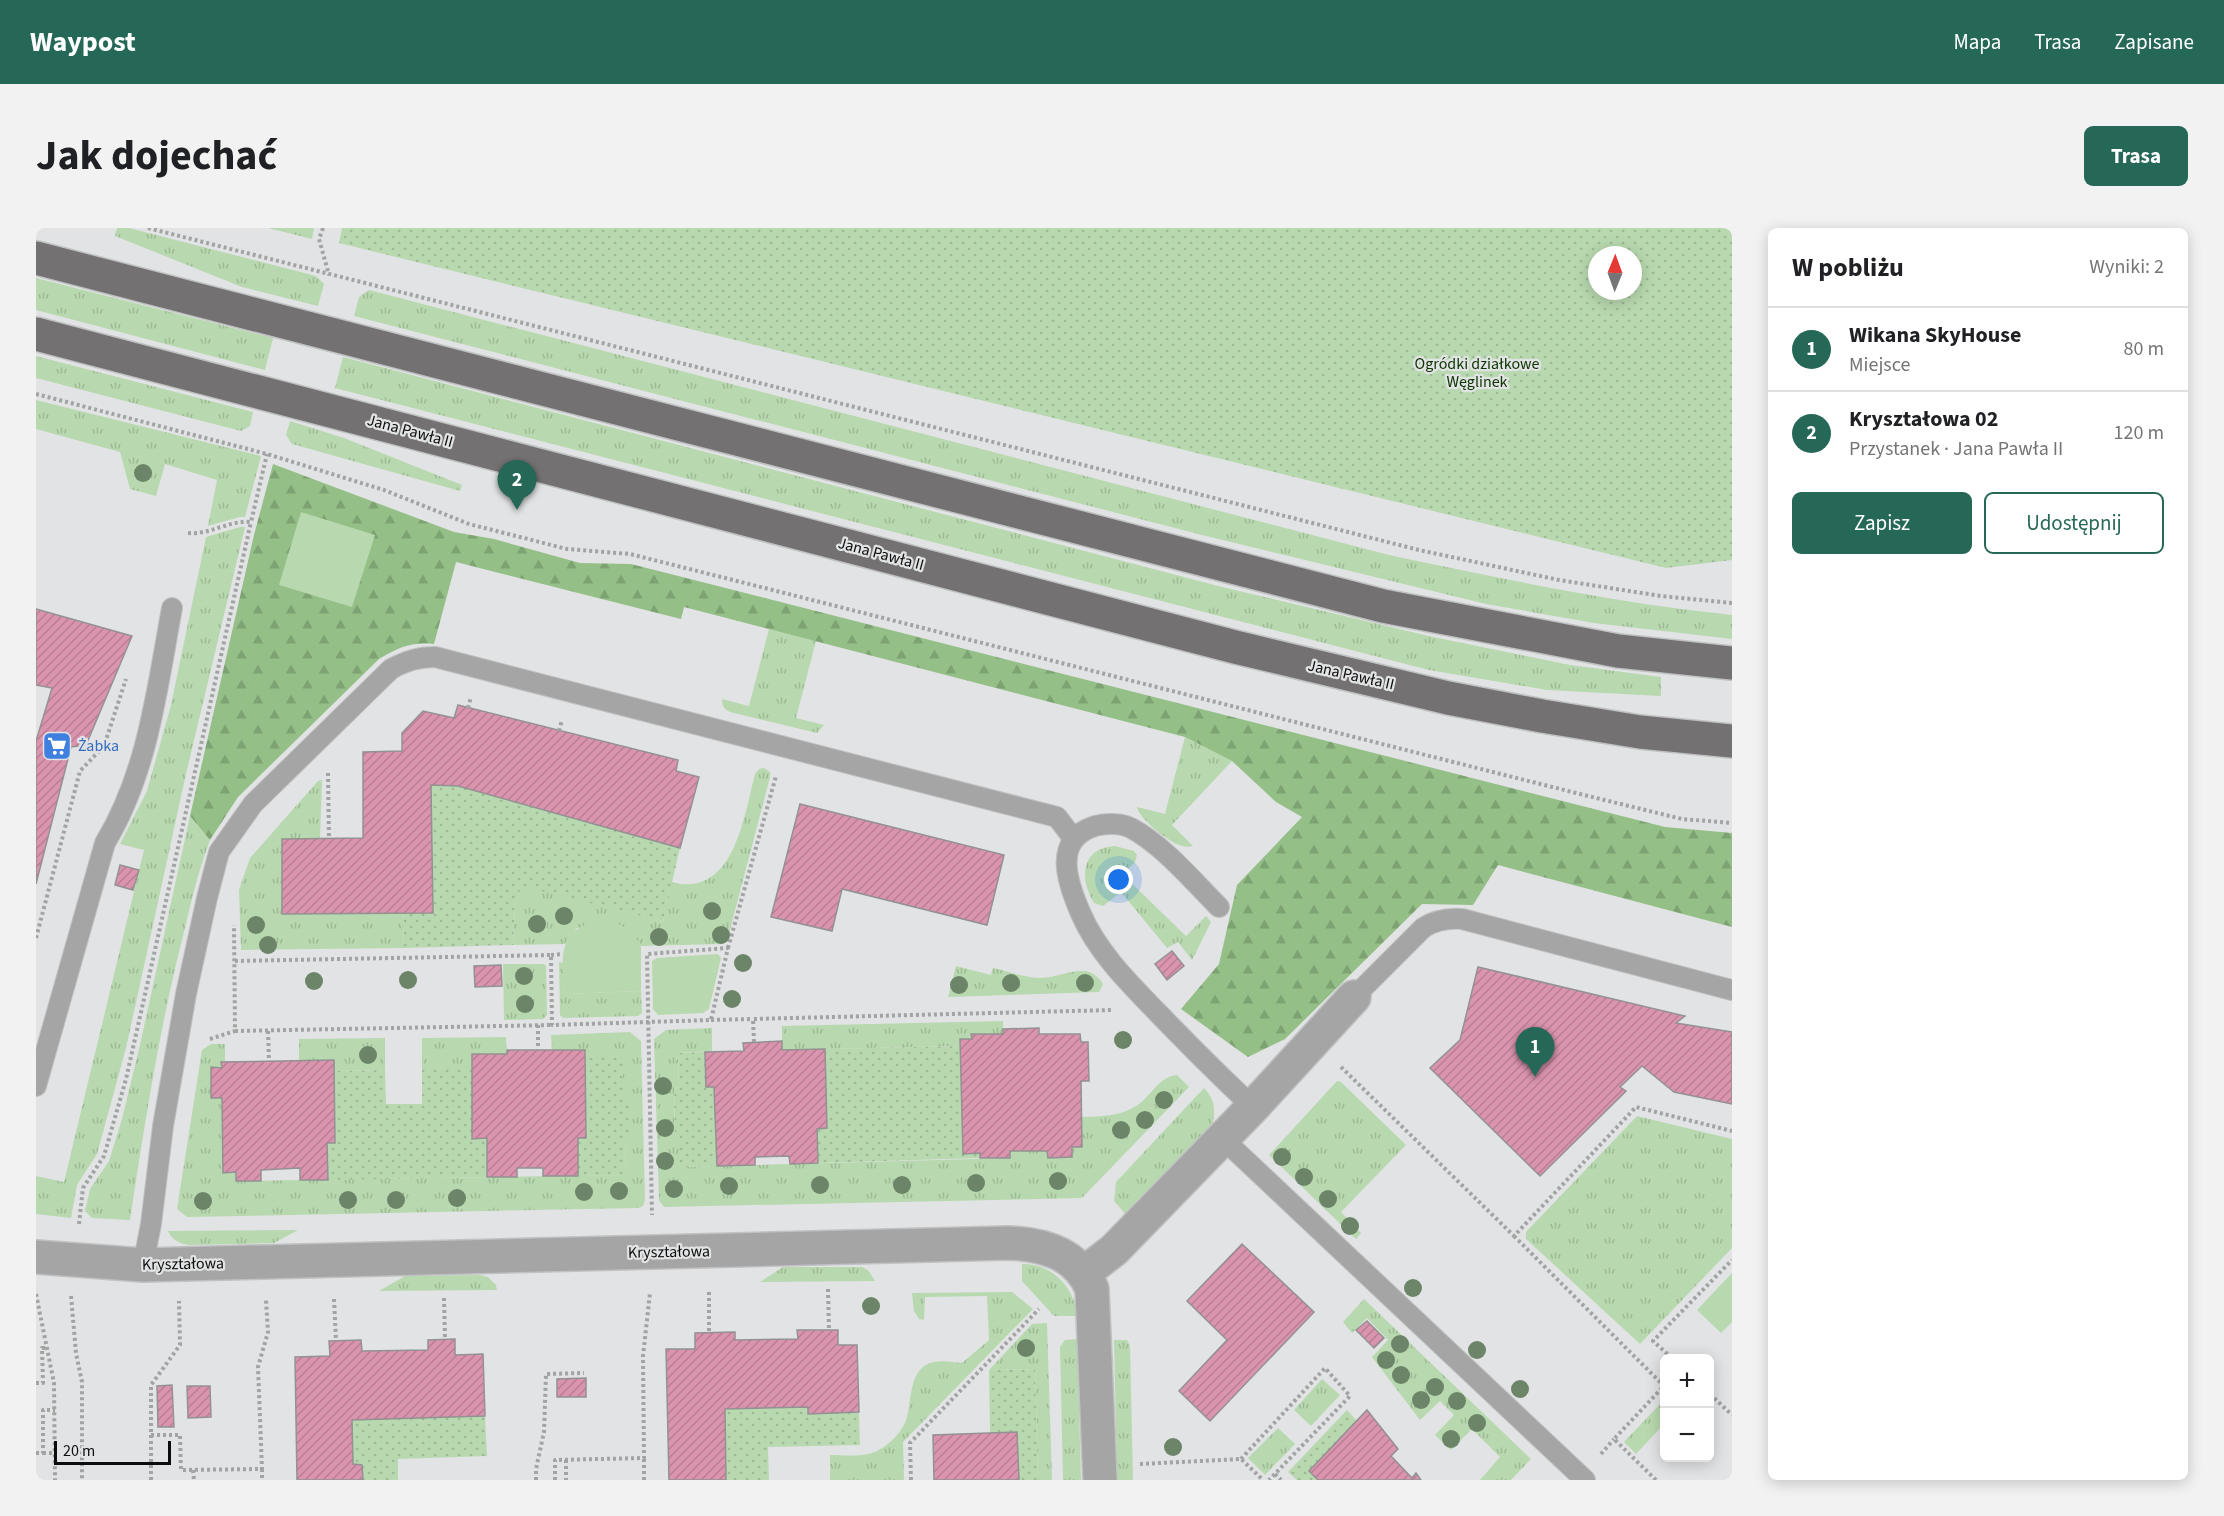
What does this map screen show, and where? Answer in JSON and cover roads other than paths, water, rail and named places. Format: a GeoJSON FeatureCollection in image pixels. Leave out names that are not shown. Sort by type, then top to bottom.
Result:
{"type":"FeatureCollection","features":[{"type":"Feature","properties":{"kind":"main road"},"geometry":{"type":"LineString","coordinates":[[36,258],[1383,606],[1618,651],[1732,663]]}},
{"type":"Feature","properties":{"kind":"main road","name":"Jana Pawła II"},"geometry":{"type":"LineString","coordinates":[[36,334],[1235,647],[1448,698],[1542,716],[1640,732],[1732,741]]}},
{"type":"Feature","properties":{"kind":"street"},"geometry":{"type":"LineString","coordinates":[[1100,1480],[1094,1304],[1092,1288],[1084,1273],[1114,1250],[1253,1107],[1354,997]]}},
{"type":"Feature","properties":{"kind":"street","name":"Kryształowa"},"geometry":{"type":"LineString","coordinates":[[36,1257],[143,1265],[1008,1243],[1034,1245],[1057,1251],[1076,1264],[1084,1273]]}},
{"type":"Feature","properties":{"kind":"lane"},"geometry":{"type":"LineString","coordinates":[[36,1086],[105,843],[121,816],[134,783],[151,722],[172,608]]}},
{"type":"Feature","properties":{"kind":"lane"},"geometry":{"type":"LineString","coordinates":[[143,1265],[151,1224],[163,1126],[186,994],[219,852],[253,804],[391,669],[420,657],[435,657],[1057,817],[1073,838]]}},
{"type":"Feature","properties":{"kind":"lane"},"geometry":{"type":"LineString","coordinates":[[1219,907],[1149,840],[1129,827],[1104,824],[1083,831],[1073,838],[1068,849],[1068,875],[1082,915],[1098,946],[1146,1002],[1253,1107]]}},
{"type":"Feature","properties":{"kind":"lane"},"geometry":{"type":"LineString","coordinates":[[1354,997],[1422,928],[1433,922],[1451,918],[1732,990]]}},
{"type":"Feature","properties":{"kind":"lane"},"geometry":{"type":"LineString","coordinates":[[1222,1138],[1585,1480]]}},
{"type":"Feature","properties":{"kind":"place","name":"Kryształowa 02"},"geometry":{"type":"Point","coordinates":[517,510]}},
{"type":"Feature","properties":{"kind":"place","name":"Żabka"},"geometry":{"type":"Point","coordinates":[57,746]}},
{"type":"Feature","properties":{"kind":"place","name":"Wikana SkyHouse"},"geometry":{"type":"Point","coordinates":[1535,1077]}},
{"type":"Feature","properties":{"kind":"park label","name":"Ogródki działkowe Węglinek"},"geometry":{"type":"Point","coordinates":[1477,373]}}]}
